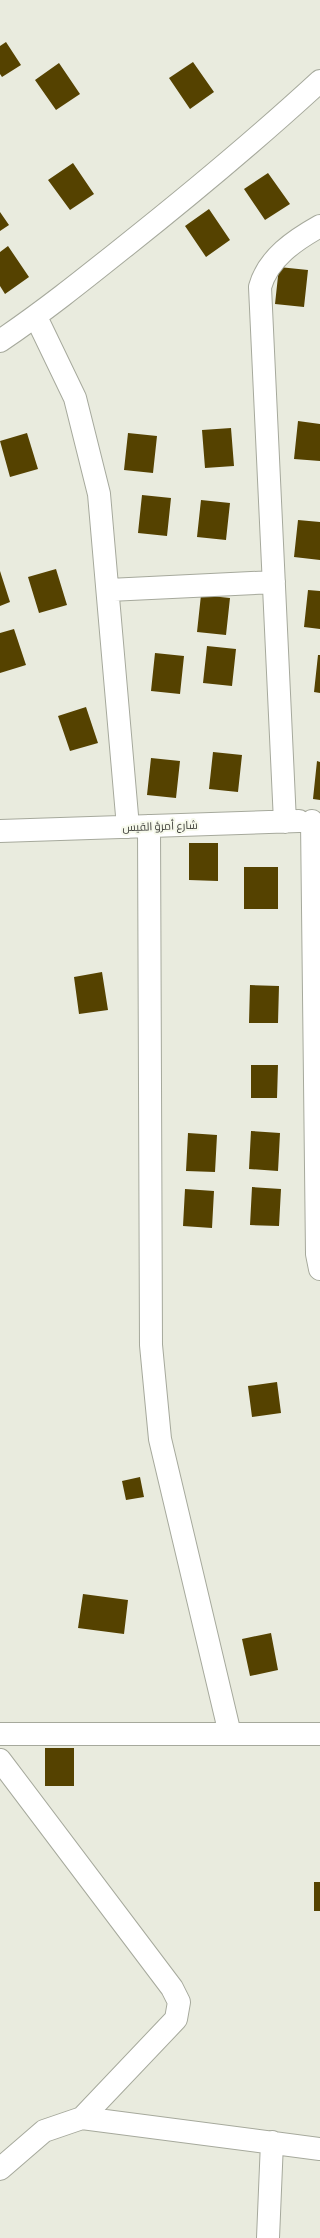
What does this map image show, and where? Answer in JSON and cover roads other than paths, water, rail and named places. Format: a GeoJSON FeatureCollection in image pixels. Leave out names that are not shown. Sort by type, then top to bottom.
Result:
{"type":"FeatureCollection","features":[{"type":"Feature","properties":{"kind":"street"},"geometry":{"type":"LineString","coordinates":[[0,341],[36,317],[192,193],[266,131],[320,81]]}},
{"type":"Feature","properties":{"kind":"street"},"geometry":{"type":"LineString","coordinates":[[285,822],[260,287],[264,274],[274,259],[320,226]]}},
{"type":"Feature","properties":{"kind":"street"},"geometry":{"type":"LineString","coordinates":[[36,317],[75,398],[99,494],[108,590],[138,827],[151,1345],[160,1439],[230,1734]]}},
{"type":"Feature","properties":{"kind":"street"},"geometry":{"type":"LineString","coordinates":[[108,590],[274,582]]}},
{"type":"Feature","properties":{"kind":"street"},"geometry":{"type":"LineString","coordinates":[[316,821],[317,1254],[320,1269]]}},
{"type":"Feature","properties":{"kind":"street","name":"شارع أمرؤ القيس"},"geometry":{"type":"LineString","coordinates":[[0,831],[316,821]]}},
{"type":"Feature","properties":{"kind":"street"},"geometry":{"type":"LineString","coordinates":[[0,1734],[320,1734]]}},
{"type":"Feature","properties":{"kind":"street"},"geometry":{"type":"LineString","coordinates":[[0,1760],[172,1988],[179,2002],[176,2019],[82,2118]]}},
{"type":"Feature","properties":{"kind":"street"},"geometry":{"type":"LineString","coordinates":[[0,2169],[44,2131],[82,2118],[320,2149]]}},
{"type":"Feature","properties":{"kind":"street"},"geometry":{"type":"LineString","coordinates":[[268,2238],[272,2142]]}}]}
